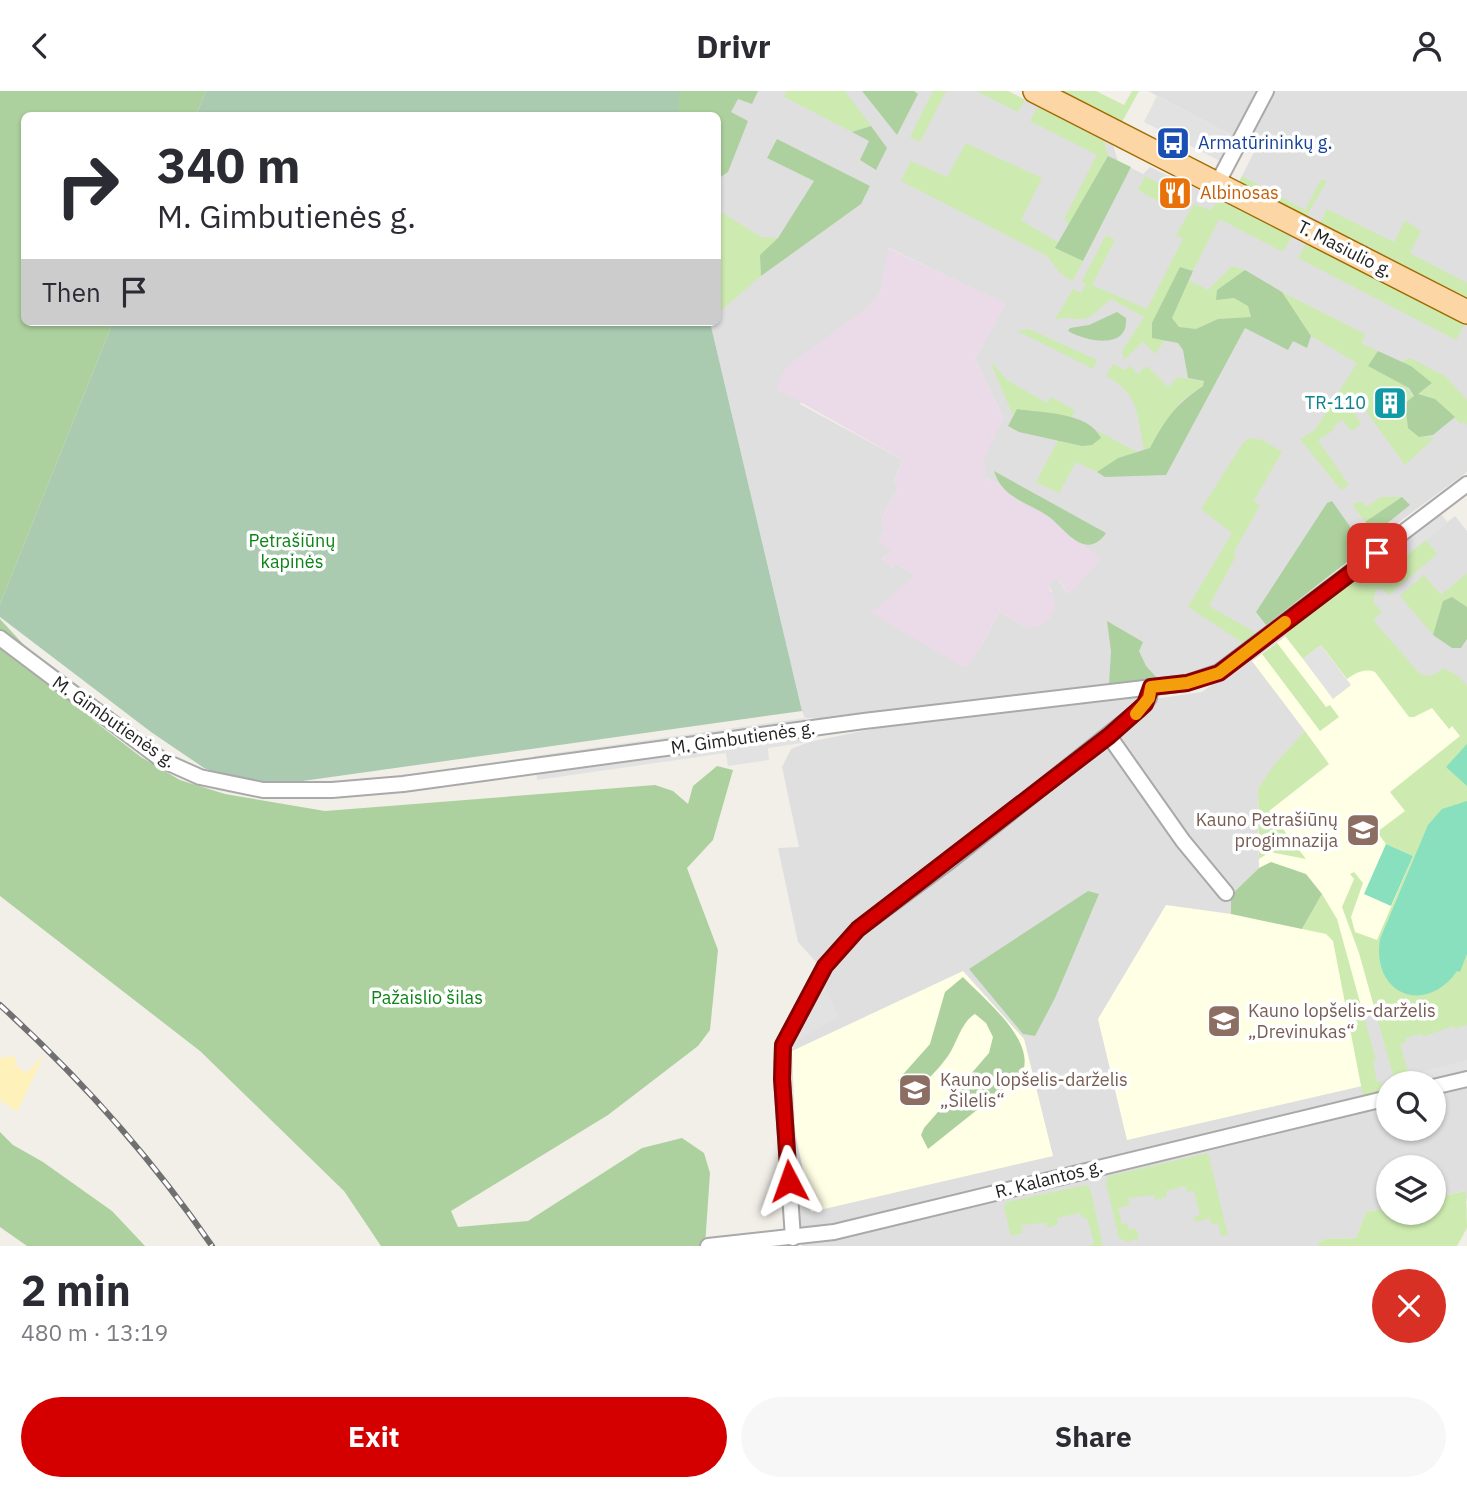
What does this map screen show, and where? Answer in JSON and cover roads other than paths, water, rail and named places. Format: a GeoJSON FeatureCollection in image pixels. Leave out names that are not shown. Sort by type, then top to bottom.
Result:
{"type":"FeatureCollection","features":[{"type":"Feature","properties":{"kind":"main road","name":"T. Masiulio g."},"geometry":{"type":"LineString","coordinates":[[1035,91],[1467,312]]}},
{"type":"Feature","properties":{"kind":"street"},"geometry":{"type":"LineString","coordinates":[[1217,184],[1266,91]]}},
{"type":"Feature","properties":{"kind":"street","name":"M. Gimbutienės g."},"geometry":{"type":"LineString","coordinates":[[0,638],[162,760],[200,777],[263,790],[332,790],[403,784],[864,721],[1187,683],[1219,673],[1467,484]]}},
{"type":"Feature","properties":{"kind":"street"},"geometry":{"type":"LineString","coordinates":[[793,1238],[782,1079],[783,1045],[815,981],[841,946],[858,929],[1109,736],[1145,704],[1151,687]]}},
{"type":"Feature","properties":{"kind":"street"},"geometry":{"type":"LineString","coordinates":[[1109,736],[1182,841],[1226,893]]}},
{"type":"Feature","properties":{"kind":"street"},"geometry":{"type":"LineString","coordinates":[[1446,1084],[1467,1079]]}},
{"type":"Feature","properties":{"kind":"street","name":"R. Kalantos g."},"geometry":{"type":"LineString","coordinates":[[708,1246],[793,1238],[868,1224],[1376,1101]]}},
{"type":"Feature","properties":{"kind":"railway"},"geometry":{"type":"LineString","coordinates":[[0,1005],[113,1119],[189,1213],[212,1246]]}},
{"type":"Feature","properties":{"kind":"place","name":"Armatūrininkų g."},"geometry":{"type":"Point","coordinates":[1173,143]}},
{"type":"Feature","properties":{"kind":"place","name":"Albinosas"},"geometry":{"type":"Point","coordinates":[1175,193]}},
{"type":"Feature","properties":{"kind":"place","name":"TR-110"},"geometry":{"type":"Point","coordinates":[1390,403]}},
{"type":"Feature","properties":{"kind":"place","name":"Kauno Petrašiūnų progimnazija"},"geometry":{"type":"Point","coordinates":[1363,830]}},
{"type":"Feature","properties":{"kind":"place","name":"Kauno lopšelis-darželis „Drevinukas“"},"geometry":{"type":"Point","coordinates":[1224,1021]}},
{"type":"Feature","properties":{"kind":"place","name":"Kauno lopšelis-darželis „Šilelis“"},"geometry":{"type":"Point","coordinates":[915,1090]}},
{"type":"Feature","properties":{"kind":"park label","name":"Petrašiūnų kapinės"},"geometry":{"type":"Point","coordinates":[292,552]}},
{"type":"Feature","properties":{"kind":"park label","name":"Pažaislio šilas"},"geometry":{"type":"Point","coordinates":[427,998]}}]}
